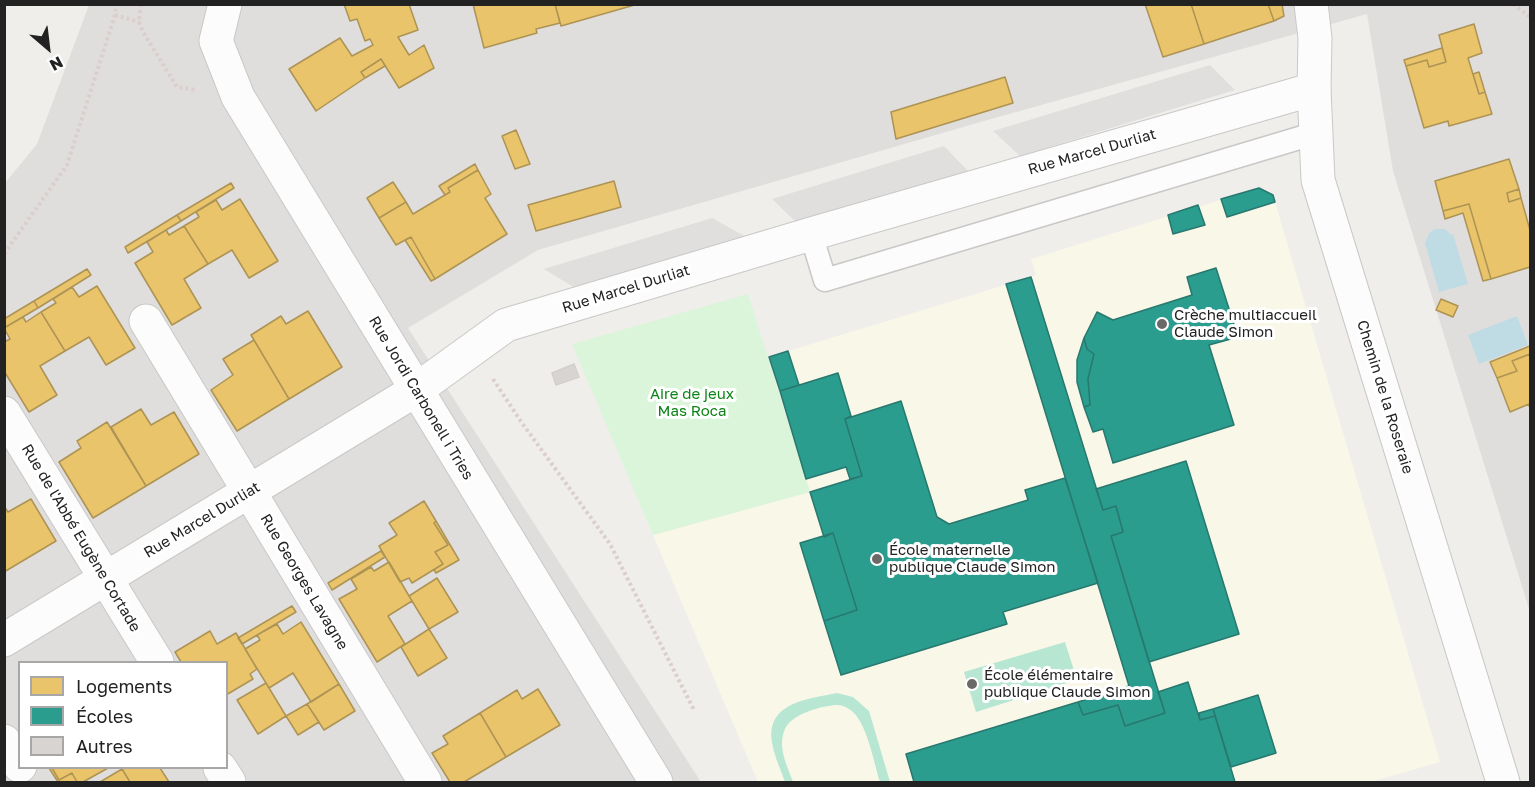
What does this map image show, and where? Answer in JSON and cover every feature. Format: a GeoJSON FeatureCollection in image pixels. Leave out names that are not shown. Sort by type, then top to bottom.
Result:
{"type":"FeatureCollection","features":[{"type":"Feature","properties":{"kind":"street","name":"Rue Jordi Carbonell i Tries"},"geometry":{"type":"LineString","coordinates":[[225,4],[216,41],[238,97],[656,783]]}},
{"type":"Feature","properties":{"kind":"street","name":"Chemin de la Roseraie"},"geometry":{"type":"LineString","coordinates":[[1311,4],[1315,38],[1314,88],[1318,180],[1503,783]]}},
{"type":"Feature","properties":{"kind":"street","name":"Rue Marcel Durliat"},"geometry":{"type":"LineString","coordinates":[[4,640],[416,390],[506,325],[1314,88]]}},
{"type":"Feature","properties":{"kind":"street","name":"Rue Georges Lavagne"},"geometry":{"type":"LineString","coordinates":[[146,321],[425,783]]}},
{"type":"Feature","properties":{"kind":"street","name":"Rue de l'Abbé Eugène Cortade"},"geometry":{"type":"LineString","coordinates":[[4,413],[156,661]]}},
{"type":"Feature","properties":{"kind":"street"},"geometry":{"type":"LineString","coordinates":[[4,741],[18,764]]}},
{"type":"Feature","properties":{"kind":"street"},"geometry":{"type":"LineString","coordinates":[[21,769],[30,783]]}},
{"type":"Feature","properties":{"kind":"street"},"geometry":{"type":"LineString","coordinates":[[221,769],[229,783]]}},
{"type":"Feature","properties":{"kind":"lane"},"geometry":{"type":"LineString","coordinates":[[811,234],[825,280],[1316,133]]}},
{"type":"Feature","properties":{"kind":"path"},"geometry":{"type":"LineString","coordinates":[[4,254],[67,165],[115,15],[116,4]]}},
{"type":"Feature","properties":{"kind":"path"},"geometry":{"type":"LineString","coordinates":[[141,4],[139,22],[143,32],[177,87]]}},
{"type":"Feature","properties":{"kind":"path"},"geometry":{"type":"LineString","coordinates":[[1514,4],[1530,17]]}},
{"type":"Feature","properties":{"kind":"path"},"geometry":{"type":"LineString","coordinates":[[115,15],[139,22]]}},
{"type":"Feature","properties":{"kind":"path"},"geometry":{"type":"LineString","coordinates":[[473,349],[522,423],[610,544],[694,710]]}},
{"type":"Feature","properties":{"kind":"shaded area"},"geometry":{"type":"Polygon","coordinates":[[[89,5],[1530,5],[1530,612],[1393,171],[1367,14],[984,121],[538,250],[408,328],[701,782],[5,782],[5,183],[37,144],[89,5]]]}},
{"type":"Feature","properties":{"kind":"shaded area"},"geometry":{"type":"Polygon","coordinates":[[[1210,65],[1235,90],[1020,156],[993,131],[1210,65]]]}},
{"type":"Feature","properties":{"kind":"shaded area"},"geometry":{"type":"Polygon","coordinates":[[[944,146],[969,172],[798,224],[772,199],[944,146]]]}},
{"type":"Feature","properties":{"kind":"shaded area"},"geometry":{"type":"Polygon","coordinates":[[[1259,188],[1273,195],[1440,762],[1371,782],[758,782],[653,535],[810,492],[769,357],[1031,277],[1036,275],[1031,259],[1259,188]]]}},
{"type":"Feature","properties":{"kind":"shaded area"},"geometry":{"type":"Polygon","coordinates":[[[712,218],[748,238],[580,291],[544,269],[712,218]]]}},
{"type":"Feature","properties":{"kind":"green space","name":"Aire de jeux Mas Roca"},"geometry":{"type":"Polygon","coordinates":[[[748,294],[810,492],[653,535],[572,344],[748,294]]]}},
{"type":"Feature","properties":{"kind":"green space"},"geometry":{"type":"Polygon","coordinates":[[[1065,642],[1077,680],[976,712],[964,672],[1065,642]]]}},
{"type":"Feature","properties":{"kind":"green space"},"geometry":{"type":"Polygon","coordinates":[[[837,693],[853,697],[869,711],[890,782],[880,782],[867,736],[859,719],[851,710],[838,705],[808,711],[788,724],[783,736],[782,749],[793,782],[785,782],[772,742],[772,729],[776,718],[792,705],[837,693]]]}},
{"type":"Feature","properties":{"kind":"water"},"geometry":{"type":"Polygon","coordinates":[[[1434,229],[1445,229],[1451,235],[1453,234],[1468,284],[1439,292],[1425,243],[1434,229]]]}},
{"type":"Feature","properties":{"kind":"water"},"geometry":{"type":"Polygon","coordinates":[[[1517,316],[1528,345],[1479,364],[1468,335],[1517,316]]]}},
{"type":"Feature","properties":{"kind":"building: Logements"},"geometry":{"type":"Polygon","coordinates":[[[344,4],[409,4],[418,30],[398,37],[409,55],[424,45],[434,68],[399,88],[381,59],[361,72],[365,78],[316,111],[289,69],[340,38],[352,56],[373,45],[370,39],[365,41],[357,19],[350,21],[344,4]]]}},
{"type":"Feature","properties":{"kind":"building: Logements"},"geometry":{"type":"Polygon","coordinates":[[[473,4],[555,4],[560,23],[536,29],[537,33],[484,48],[473,4]]]}},
{"type":"Feature","properties":{"kind":"building: Logements"},"geometry":{"type":"Polygon","coordinates":[[[555,4],[638,4],[561,26],[555,4]]]}},
{"type":"Feature","properties":{"kind":"building: Logements"},"geometry":{"type":"Polygon","coordinates":[[[1145,4],[1191,4],[1204,44],[1163,57],[1145,4]]]}},
{"type":"Feature","properties":{"kind":"building: Logements"},"geometry":{"type":"Polygon","coordinates":[[[1191,4],[1268,4],[1274,21],[1204,44],[1191,4]]]}},
{"type":"Feature","properties":{"kind":"building: Logements"},"geometry":{"type":"Polygon","coordinates":[[[1268,4],[1282,4],[1284,16],[1274,21],[1268,4]]]}},
{"type":"Feature","properties":{"kind":"building: Logements"},"geometry":{"type":"Polygon","coordinates":[[[1474,24],[1482,53],[1468,58],[1479,94],[1485,92],[1492,114],[1449,126],[1448,121],[1424,128],[1406,66],[1427,60],[1429,67],[1446,62],[1439,35],[1474,24]]]}},
{"type":"Feature","properties":{"kind":"building: Logements"},"geometry":{"type":"Polygon","coordinates":[[[1442,48],[1446,62],[1429,67],[1427,60],[1406,66],[1404,60],[1442,48]]]}},
{"type":"Feature","properties":{"kind":"building: Logements"},"geometry":{"type":"Polygon","coordinates":[[[381,59],[385,66],[365,78],[361,72],[381,59]]]}},
{"type":"Feature","properties":{"kind":"building: Logements"},"geometry":{"type":"Polygon","coordinates":[[[1479,72],[1485,92],[1479,94],[1473,74],[1479,72]]]}},
{"type":"Feature","properties":{"kind":"building: Logements"},"geometry":{"type":"Polygon","coordinates":[[[1005,77],[1013,103],[896,139],[891,112],[1005,77]]]}},
{"type":"Feature","properties":{"kind":"building: Logements"},"geometry":{"type":"Polygon","coordinates":[[[516,130],[530,164],[515,169],[502,136],[516,130]]]}},
{"type":"Feature","properties":{"kind":"building: Logements"},"geometry":{"type":"Polygon","coordinates":[[[1509,159],[1519,189],[1507,193],[1509,202],[1521,198],[1530,230],[1530,267],[1491,279],[1469,204],[1443,211],[1435,181],[1509,159]]]}},
{"type":"Feature","properties":{"kind":"building: Logements"},"geometry":{"type":"Polygon","coordinates":[[[475,164],[478,170],[448,188],[450,192],[445,195],[439,186],[475,164]]]}},
{"type":"Feature","properties":{"kind":"building: Logements"},"geometry":{"type":"Polygon","coordinates":[[[478,170],[491,194],[485,198],[507,234],[435,279],[411,237],[396,245],[379,218],[406,202],[413,214],[450,192],[448,188],[478,170]]]}},
{"type":"Feature","properties":{"kind":"building: Logements"},"geometry":{"type":"Polygon","coordinates":[[[614,181],[621,207],[536,231],[528,205],[614,181]]]}},
{"type":"Feature","properties":{"kind":"building: Logements"},"geometry":{"type":"Polygon","coordinates":[[[393,182],[406,202],[379,218],[367,198],[393,182]]]}},
{"type":"Feature","properties":{"kind":"building: Logements"},"geometry":{"type":"Polygon","coordinates":[[[231,183],[234,188],[181,221],[177,215],[231,183]]]}},
{"type":"Feature","properties":{"kind":"building: Logements"},"geometry":{"type":"Polygon","coordinates":[[[1519,189],[1521,198],[1509,202],[1507,193],[1519,189]]]}},
{"type":"Feature","properties":{"kind":"building: Logements"},"geometry":{"type":"Polygon","coordinates":[[[240,199],[278,261],[249,278],[232,250],[208,264],[184,226],[199,217],[196,212],[216,200],[222,210],[240,199]]]}},
{"type":"Feature","properties":{"kind":"building: Logements"},"geometry":{"type":"Polygon","coordinates":[[[1469,204],[1491,279],[1483,281],[1463,213],[1445,219],[1443,211],[1469,204]]]}},
{"type":"Feature","properties":{"kind":"building: Logements"},"geometry":{"type":"Polygon","coordinates":[[[177,215],[181,221],[128,253],[125,247],[177,215]]]}},
{"type":"Feature","properties":{"kind":"building: Logements"},"geometry":{"type":"Polygon","coordinates":[[[184,226],[208,264],[184,279],[201,308],[172,325],[135,263],[153,252],[147,242],[166,230],[169,235],[184,226]]]}},
{"type":"Feature","properties":{"kind":"building: Logements"},"geometry":{"type":"Polygon","coordinates":[[[411,237],[435,279],[431,281],[405,240],[411,237]]]}},
{"type":"Feature","properties":{"kind":"building: Logements"},"geometry":{"type":"Polygon","coordinates":[[[87,269],[91,275],[38,308],[34,301],[87,269]]]}},
{"type":"Feature","properties":{"kind":"building: Logements"},"geometry":{"type":"Polygon","coordinates":[[[97,286],[135,348],[106,365],[89,337],[65,351],[41,312],[56,303],[53,299],[72,287],[79,297],[97,286]]]}},
{"type":"Feature","properties":{"kind":"building: Logements"},"geometry":{"type":"Polygon","coordinates":[[[1441,299],[1458,306],[1453,317],[1436,310],[1441,299]]]}},
{"type":"Feature","properties":{"kind":"building: Logements"},"geometry":{"type":"Polygon","coordinates":[[[34,301],[38,308],[4,328],[4,319],[34,301]]]}},
{"type":"Feature","properties":{"kind":"building: Logements"},"geometry":{"type":"Polygon","coordinates":[[[308,311],[342,367],[289,399],[251,335],[281,316],[286,324],[308,311]]]}},
{"type":"Feature","properties":{"kind":"building: Logements"},"geometry":{"type":"Polygon","coordinates":[[[41,312],[65,351],[40,366],[57,395],[29,412],[4,371],[4,342],[10,339],[4,328],[23,317],[26,322],[41,312]]]}},
{"type":"Feature","properties":{"kind":"building: Logements"},"geometry":{"type":"Polygon","coordinates":[[[254,340],[289,399],[237,431],[211,390],[233,375],[223,359],[254,340]]]}},
{"type":"Feature","properties":{"kind":"building: Logements"},"geometry":{"type":"Polygon","coordinates":[[[1530,346],[1530,354],[1512,361],[1517,371],[1497,378],[1490,362],[1530,346]]]}},
{"type":"Feature","properties":{"kind":"building: Logements"},"geometry":{"type":"Polygon","coordinates":[[[1530,354],[1530,409],[1529,404],[1510,412],[1497,378],[1517,371],[1512,361],[1530,354]]]}},
{"type":"Feature","properties":{"kind":"building: Logements"},"geometry":{"type":"Polygon","coordinates":[[[141,409],[151,425],[174,412],[199,454],[146,486],[111,427],[141,409]]]}},
{"type":"Feature","properties":{"kind":"building: Logements"},"geometry":{"type":"Polygon","coordinates":[[[107,422],[146,486],[93,518],[59,462],[81,448],[77,441],[107,422]]]}},
{"type":"Feature","properties":{"kind":"building: Logements"},"geometry":{"type":"Polygon","coordinates":[[[31,499],[56,541],[4,572],[4,506],[8,512],[31,499]]]}},
{"type":"Feature","properties":{"kind":"building: Logements"},"geometry":{"type":"Polygon","coordinates":[[[424,501],[448,545],[435,552],[443,564],[412,583],[409,578],[400,582],[379,546],[397,535],[389,523],[424,501]]]}},
{"type":"Feature","properties":{"kind":"building: Logements"},"geometry":{"type":"Polygon","coordinates":[[[436,521],[459,560],[436,573],[434,570],[443,564],[435,552],[448,545],[434,523],[436,521]]]}},
{"type":"Feature","properties":{"kind":"building: Logements"},"geometry":{"type":"Polygon","coordinates":[[[381,551],[385,557],[332,590],[328,583],[381,551]]]}},
{"type":"Feature","properties":{"kind":"building: Logements"},"geometry":{"type":"Polygon","coordinates":[[[389,562],[412,601],[388,616],[405,644],[377,662],[339,599],[357,589],[351,579],[371,567],[374,571],[389,562]]]}},
{"type":"Feature","properties":{"kind":"building: Logements"},"geometry":{"type":"Polygon","coordinates":[[[437,578],[458,612],[429,629],[409,596],[437,578]]]}},
{"type":"Feature","properties":{"kind":"building: Logements"},"geometry":{"type":"Polygon","coordinates":[[[292,606],[296,612],[242,644],[238,638],[292,606]]]}},
{"type":"Feature","properties":{"kind":"building: Logements"},"geometry":{"type":"Polygon","coordinates":[[[301,622],[339,684],[311,702],[293,673],[269,688],[245,649],[260,640],[257,635],[277,624],[283,634],[301,622]]]}},
{"type":"Feature","properties":{"kind":"building: Logements"},"geometry":{"type":"Polygon","coordinates":[[[429,629],[447,658],[418,676],[401,647],[429,629]]]}},
{"type":"Feature","properties":{"kind":"building: Logements"},"geometry":{"type":"Polygon","coordinates":[[[210,631],[217,644],[236,633],[257,669],[250,674],[253,679],[228,694],[228,661],[180,661],[175,652],[210,631]]]}},
{"type":"Feature","properties":{"kind":"building: Logements"},"geometry":{"type":"Polygon","coordinates":[[[266,683],[286,716],[258,734],[237,700],[266,683]]]}},
{"type":"Feature","properties":{"kind":"building: Logements"},"geometry":{"type":"Polygon","coordinates":[[[339,684],[355,711],[324,730],[307,704],[339,684]]]}},
{"type":"Feature","properties":{"kind":"building: Logements"},"geometry":{"type":"Polygon","coordinates":[[[538,689],[560,725],[506,757],[480,713],[517,690],[522,699],[538,689]]]}},
{"type":"Feature","properties":{"kind":"building: Logements"},"geometry":{"type":"Polygon","coordinates":[[[307,704],[319,722],[298,735],[286,716],[307,704]]]}},
{"type":"Feature","properties":{"kind":"building: Logements"},"geometry":{"type":"Polygon","coordinates":[[[480,713],[506,757],[464,782],[450,782],[432,753],[448,744],[443,736],[480,713]]]}},
{"type":"Feature","properties":{"kind":"building: Logements"},"geometry":{"type":"Polygon","coordinates":[[[50,769],[53,769],[59,780],[72,773],[77,782],[58,782],[50,769]]]}},
{"type":"Feature","properties":{"kind":"building: Logements"},"geometry":{"type":"Polygon","coordinates":[[[53,769],[106,769],[83,782],[77,782],[72,773],[59,780],[53,769]]]}},
{"type":"Feature","properties":{"kind":"building: Logements"},"geometry":{"type":"Polygon","coordinates":[[[122,769],[161,769],[169,782],[130,782],[122,769]]]}},
{"type":"Feature","properties":{"kind":"building: Logements"},"geometry":{"type":"Polygon","coordinates":[[[122,769],[130,782],[100,782],[122,769]]]}},
{"type":"Feature","properties":{"kind":"building: Écoles"},"geometry":{"type":"Polygon","coordinates":[[[1259,188],[1273,195],[1275,202],[1227,217],[1221,199],[1259,188]]]}},
{"type":"Feature","properties":{"kind":"building: Écoles"},"geometry":{"type":"Polygon","coordinates":[[[1198,205],[1205,225],[1173,234],[1168,215],[1198,205]]]}},
{"type":"Feature","properties":{"kind":"building: Écoles","name":"Crèche multiaccueil Claude Simon"},"geometry":{"type":"Polygon","coordinates":[[[1216,268],[1238,337],[1209,345],[1234,425],[1113,463],[1103,429],[1093,432],[1084,407],[1090,405],[1088,379],[1094,354],[1087,349],[1084,338],[1097,312],[1113,320],[1192,295],[1187,277],[1216,268]]]}},
{"type":"Feature","properties":{"kind":"building: Écoles"},"geometry":{"type":"Polygon","coordinates":[[[1031,277],[1103,510],[1116,506],[1123,532],[1111,536],[1165,713],[1125,726],[1118,705],[1083,715],[1078,702],[1129,686],[1006,284],[1031,277]]]}},
{"type":"Feature","properties":{"kind":"building: Écoles"},"geometry":{"type":"Polygon","coordinates":[[[1084,338],[1087,349],[1094,354],[1088,379],[1090,405],[1084,407],[1077,382],[1077,360],[1084,338]]]}},
{"type":"Feature","properties":{"kind":"building: Écoles"},"geometry":{"type":"Polygon","coordinates":[[[788,351],[799,385],[780,391],[769,357],[788,351]]]}},
{"type":"Feature","properties":{"kind":"building: Écoles"},"geometry":{"type":"Polygon","coordinates":[[[838,373],[851,416],[845,419],[862,476],[850,479],[846,467],[806,479],[780,391],[838,373]]]}},
{"type":"Feature","properties":{"kind":"building: Écoles"},"geometry":{"type":"Polygon","coordinates":[[[901,401],[937,517],[949,524],[1028,500],[1025,490],[1065,478],[1098,583],[1003,612],[1007,624],[841,675],[824,621],[857,610],[833,533],[824,537],[810,492],[862,476],[845,419],[901,401]]]}},
{"type":"Feature","properties":{"kind":"building: Écoles"},"geometry":{"type":"Polygon","coordinates":[[[1186,461],[1239,634],[1149,662],[1111,536],[1123,532],[1116,506],[1103,510],[1096,489],[1186,461]]]}},
{"type":"Feature","properties":{"kind":"building: Écoles"},"geometry":{"type":"Polygon","coordinates":[[[833,533],[857,610],[824,621],[800,543],[833,533]]]}},
{"type":"Feature","properties":{"kind":"building: Écoles"},"geometry":{"type":"Polygon","coordinates":[[[1188,682],[1200,720],[1215,716],[1235,782],[914,782],[906,754],[1078,702],[1083,715],[1118,705],[1125,726],[1165,713],[1158,692],[1188,682]]]}},
{"type":"Feature","properties":{"kind":"building: Écoles"},"geometry":{"type":"Polygon","coordinates":[[[1258,695],[1276,753],[1231,767],[1213,709],[1258,695]]]}},
{"type":"Feature","properties":{"kind":"building: Écoles"},"geometry":{"type":"Polygon","coordinates":[[[1213,709],[1215,716],[1200,720],[1199,713],[1213,709]]]}},
{"type":"Feature","properties":{"kind":"building: Autres"},"geometry":{"type":"Polygon","coordinates":[[[574,364],[579,377],[556,385],[552,373],[574,364]]]}},
{"type":"Feature","properties":{"kind":"place","name":"Crèche multiaccueil Claude Simon"},"geometry":{"type":"Point","coordinates":[1162,324]}},
{"type":"Feature","properties":{"kind":"place","name":"École maternelle publique Claude Simon"},"geometry":{"type":"Point","coordinates":[877,559]}},
{"type":"Feature","properties":{"kind":"place","name":"École élémentaire publique Claude Simon"},"geometry":{"type":"Point","coordinates":[972,684]}}]}
